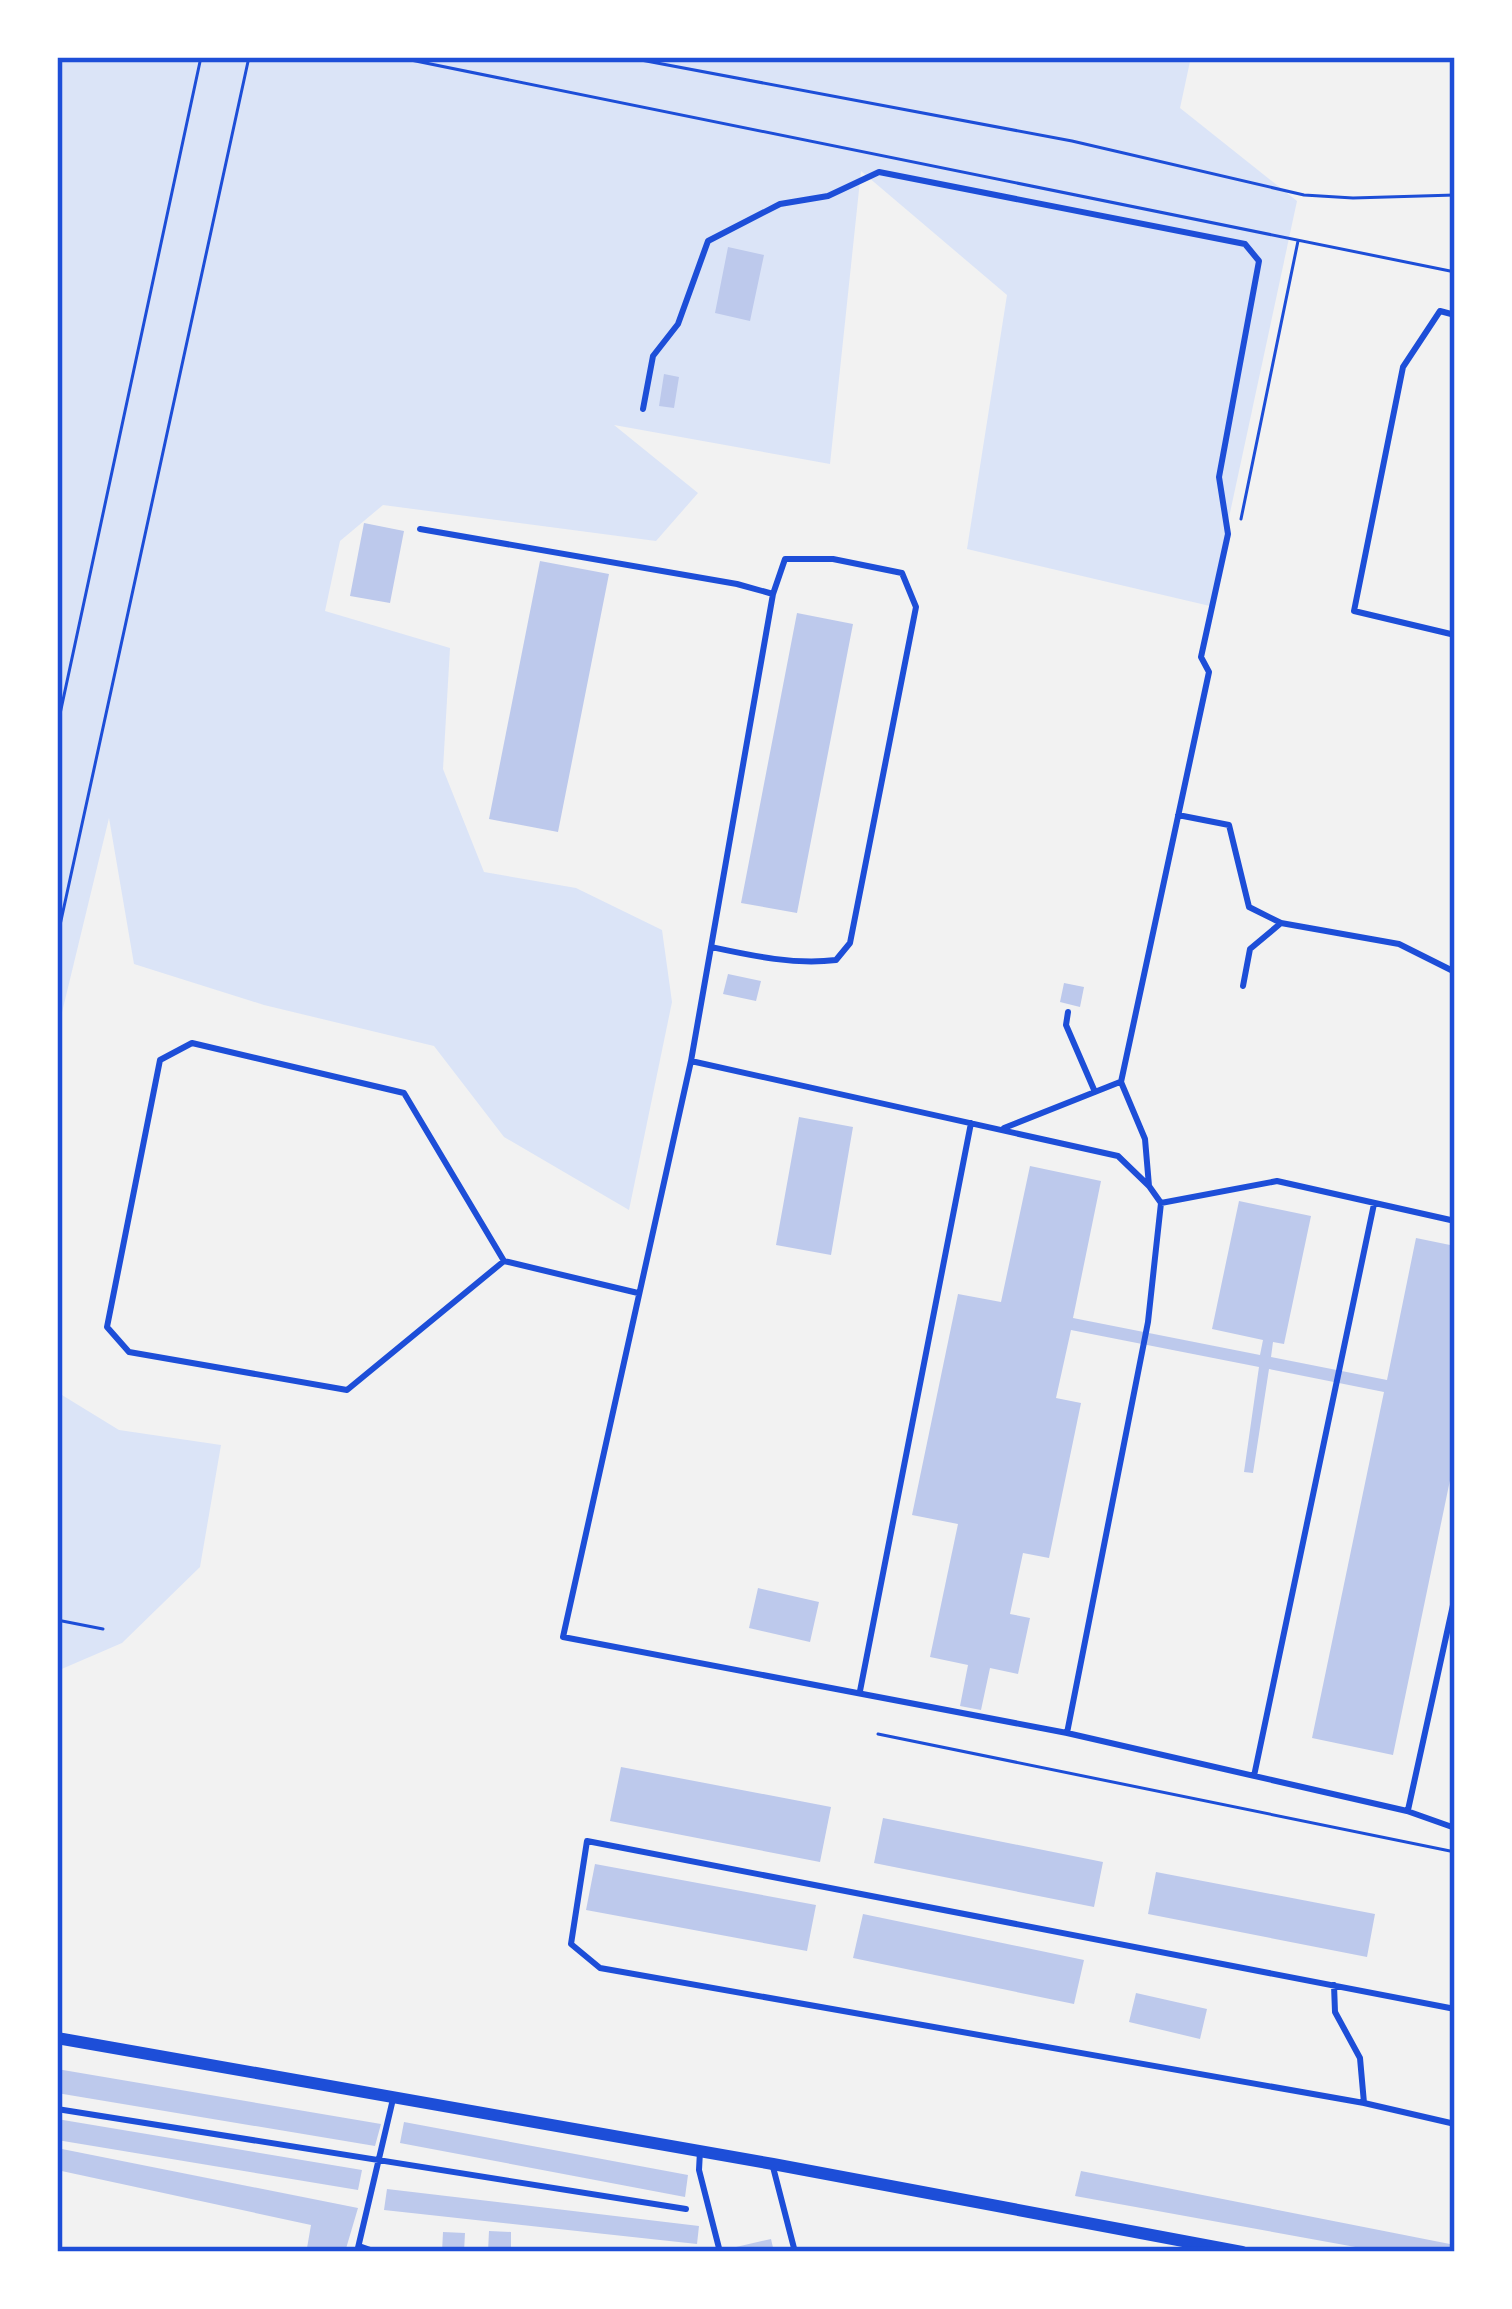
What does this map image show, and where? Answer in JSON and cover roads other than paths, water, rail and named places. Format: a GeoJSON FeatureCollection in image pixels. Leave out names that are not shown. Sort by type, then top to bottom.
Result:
{"type":"FeatureCollection","features":[{"type":"Feature","properties":{"kind":"street"},"geometry":{"type":"LineString","coordinates":[[57,2038],[1242,2252]]}},
{"type":"Feature","properties":{"kind":"lane"},"geometry":{"type":"LineString","coordinates":[[643,410],[652,356],[678,324],[708,241],[780,204],[828,196],[879,172],[1245,244],[1259,261],[1219,477],[1228,534],[1201,657],[1209,672],[1120,1082],[1145,1139],[1149,1186]]}},
{"type":"Feature","properties":{"kind":"lane"},"geometry":{"type":"LineString","coordinates":[[1455,314],[1440,311],[1402,368],[1354,611],[1455,635]]}},
{"type":"Feature","properties":{"kind":"lane"},"geometry":{"type":"LineString","coordinates":[[420,529],[773,594]]}},
{"type":"Feature","properties":{"kind":"lane"},"geometry":{"type":"LineString","coordinates":[[711,947],[816,963],[836,960],[850,943],[916,608],[902,573],[833,559],[785,559],[773,594],[711,947],[691,1061],[563,1637],[1067,1733],[1407,1811],[1455,1828]]}},
{"type":"Feature","properties":{"kind":"lane"},"geometry":{"type":"LineString","coordinates":[[1178,815],[1229,825],[1249,908],[1281,923],[1399,944],[1454,971],[1455,947]]}},
{"type":"Feature","properties":{"kind":"lane"},"geometry":{"type":"LineString","coordinates":[[1243,986],[1250,949],[1281,923]]}},
{"type":"Feature","properties":{"kind":"lane"},"geometry":{"type":"LineString","coordinates":[[1068,1012],[1066,1025],[1095,1091]]}},
{"type":"Feature","properties":{"kind":"lane"},"geometry":{"type":"LineString","coordinates":[[504,1261],[347,1390],[129,1352],[107,1327],[160,1060],[192,1043],[404,1093],[504,1261],[638,1293]]}},
{"type":"Feature","properties":{"kind":"lane"},"geometry":{"type":"LineString","coordinates":[[691,1061],[1118,1156],[1162,1203],[1148,1322],[1067,1733]]}},
{"type":"Feature","properties":{"kind":"lane"},"geometry":{"type":"LineString","coordinates":[[1001,1129],[1120,1082]]}},
{"type":"Feature","properties":{"kind":"lane"},"geometry":{"type":"LineString","coordinates":[[860,1691],[971,1123]]}},
{"type":"Feature","properties":{"kind":"lane"},"geometry":{"type":"LineString","coordinates":[[1162,1203],[1276,1181],[1455,1221]]}},
{"type":"Feature","properties":{"kind":"lane"},"geometry":{"type":"LineString","coordinates":[[1253,1776],[1374,1204]]}},
{"type":"Feature","properties":{"kind":"lane"},"geometry":{"type":"LineString","coordinates":[[1407,1811],[1455,1596]]}},
{"type":"Feature","properties":{"kind":"lane"},"geometry":{"type":"LineString","coordinates":[[1444,1647],[1455,1649]]}},
{"type":"Feature","properties":{"kind":"lane"},"geometry":{"type":"LineString","coordinates":[[1455,2009],[586,1841],[571,1944],[600,1968],[1364,2103],[1455,2124]]}},
{"type":"Feature","properties":{"kind":"lane"},"geometry":{"type":"LineString","coordinates":[[1334,1984],[1335,2012],[1360,2058],[1364,2103]]}},
{"type":"Feature","properties":{"kind":"lane"},"geometry":{"type":"LineString","coordinates":[[376,2252],[358,2249],[393,2098]]}},
{"type":"Feature","properties":{"kind":"lane"},"geometry":{"type":"LineString","coordinates":[[57,2109],[686,2209]]}},
{"type":"Feature","properties":{"kind":"lane"},"geometry":{"type":"LineString","coordinates":[[700,2151],[699,2170],[720,2252]]}},
{"type":"Feature","properties":{"kind":"lane"},"geometry":{"type":"LineString","coordinates":[[773,2164],[795,2252]]}}]}
